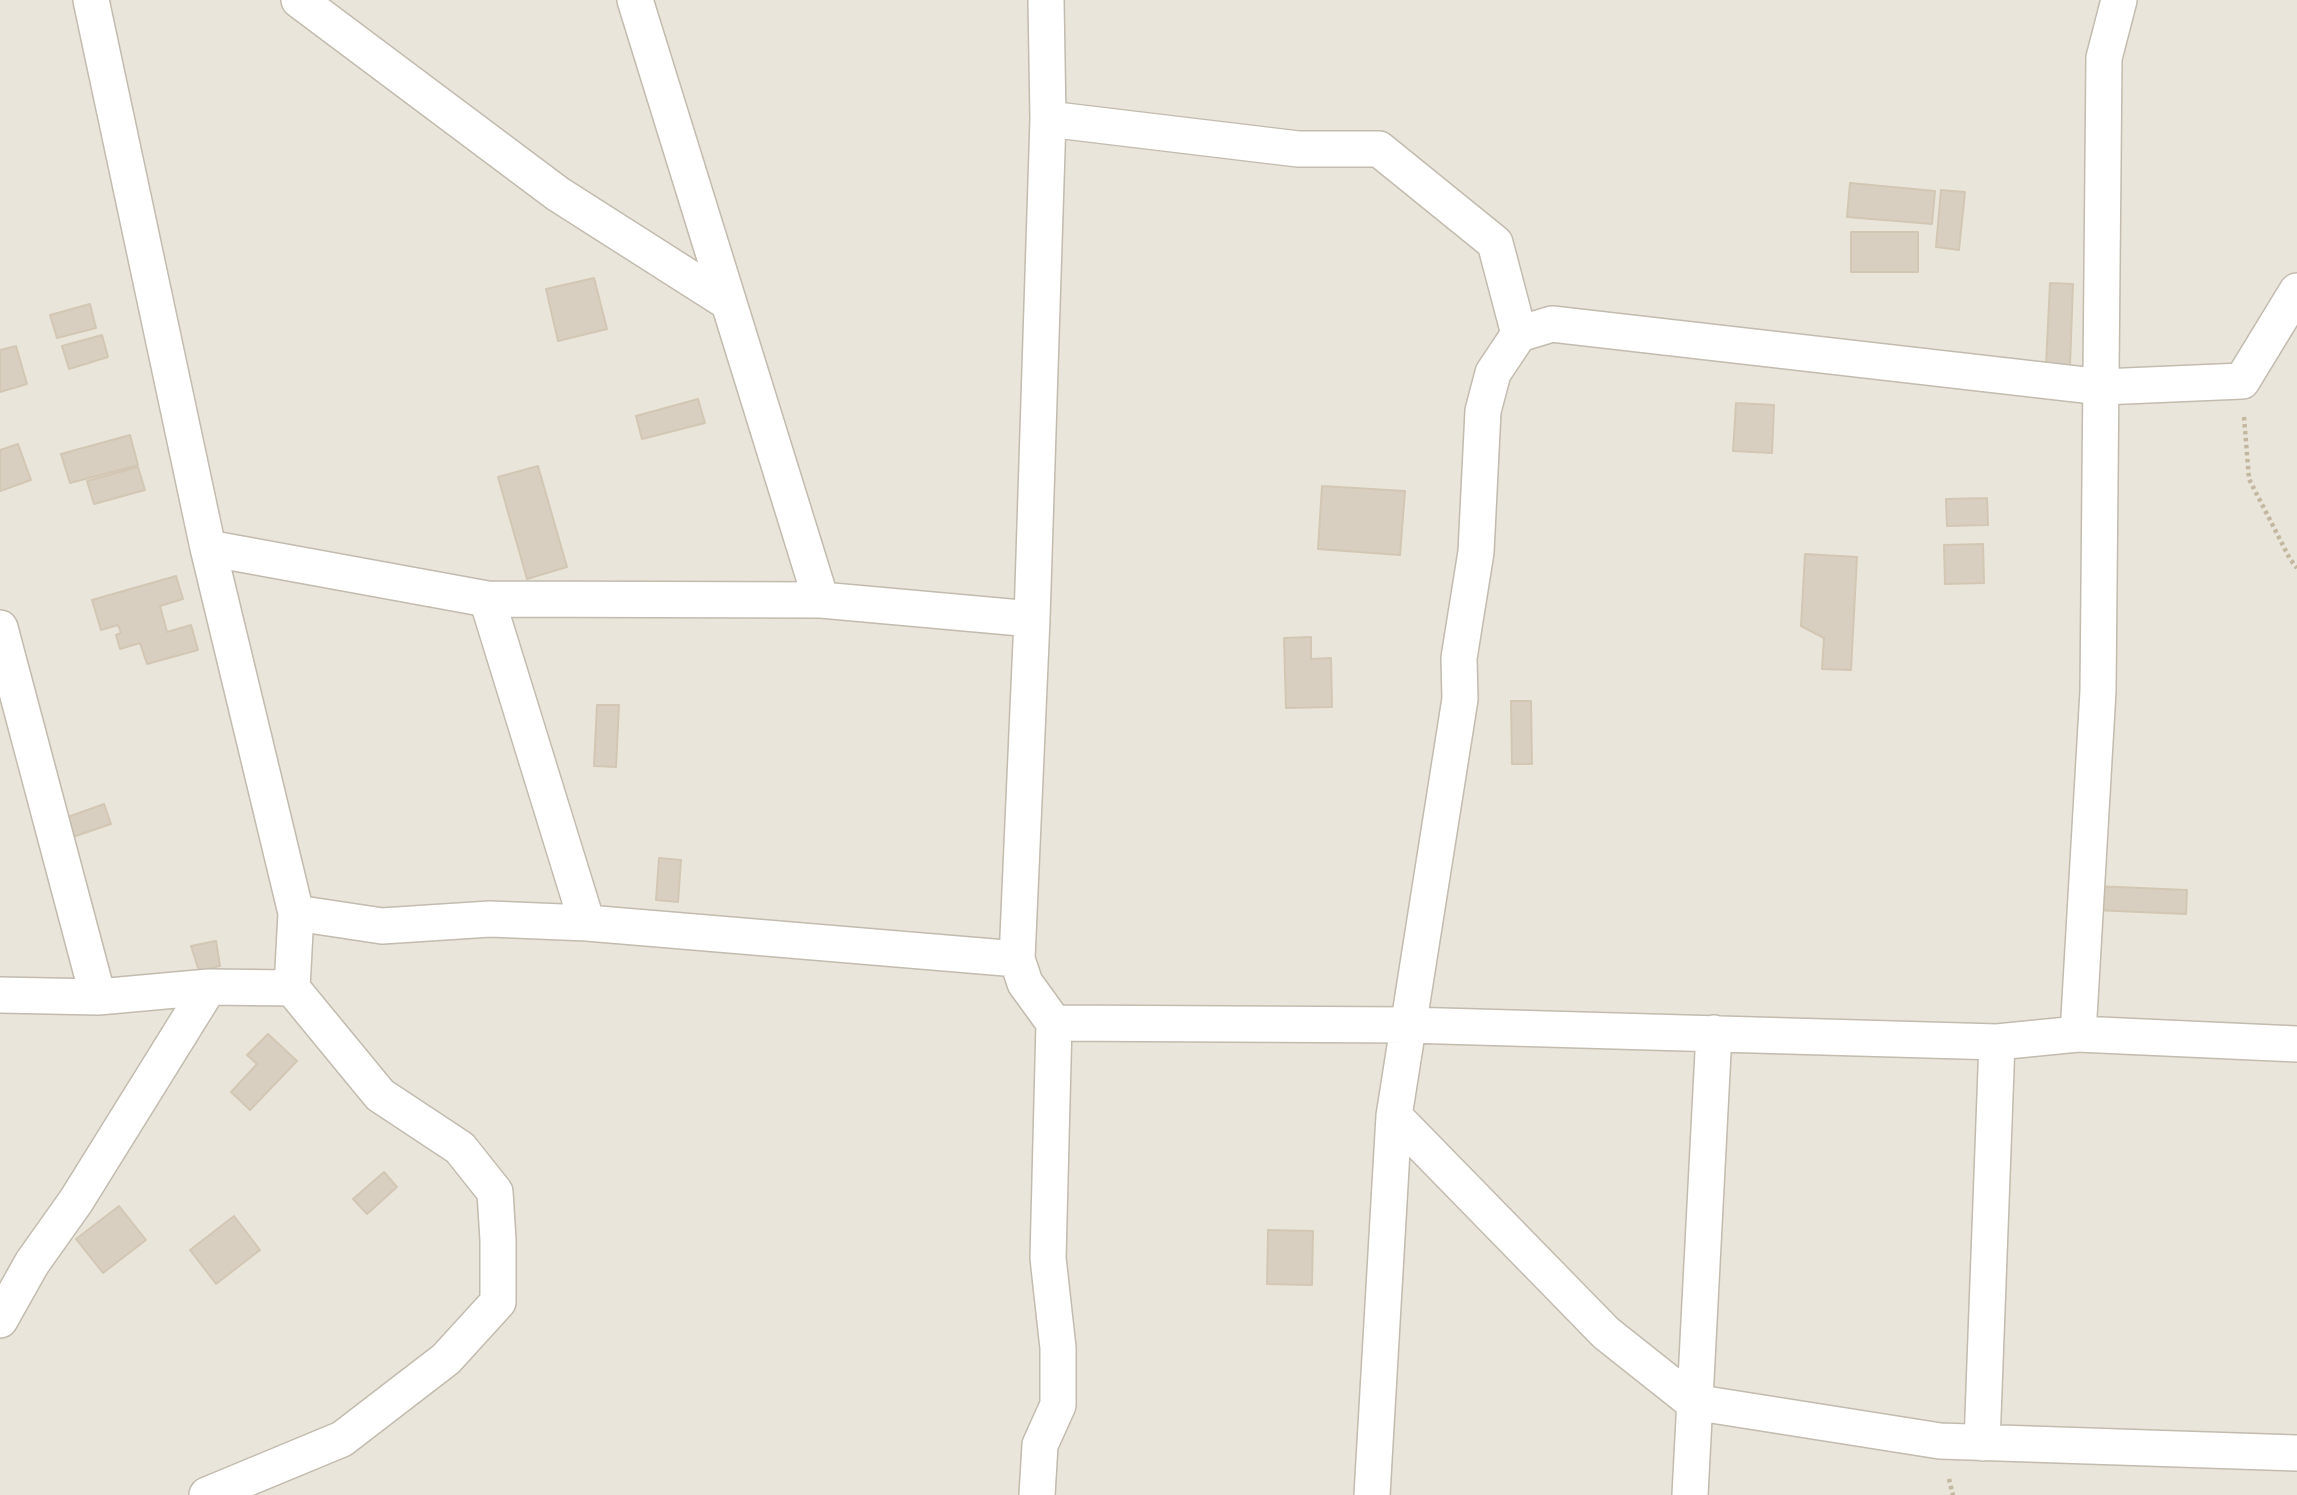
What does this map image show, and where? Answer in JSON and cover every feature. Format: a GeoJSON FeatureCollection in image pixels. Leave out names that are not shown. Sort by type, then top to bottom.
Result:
{"type":"FeatureCollection","features":[{"type":"Feature","properties":{"kind":"street"},"geometry":{"type":"LineString","coordinates":[[91,0],[208,548],[296,913],[292,988],[380,1095],[460,1148],[495,1192],[498,1302],[446,1359],[342,1439],[207,1495]]}},
{"type":"Feature","properties":{"kind":"street"},"geometry":{"type":"LineString","coordinates":[[299,0],[558,194],[729,303]]}},
{"type":"Feature","properties":{"kind":"street"},"geometry":{"type":"LineString","coordinates":[[1037,1495],[1040,1445],[1058,1405],[1058,1348],[1048,1258],[1054,1024],[1025,983],[1017,959],[1032,619],[1048,119],[1046,0]]}},
{"type":"Feature","properties":{"kind":"street"},"geometry":{"type":"LineString","coordinates":[[2078,1034],[2098,691],[2104,58],[2119,0]]}},
{"type":"Feature","properties":{"kind":"street"},"geometry":{"type":"LineString","coordinates":[[642,2],[729,303],[821,600]]}},
{"type":"Feature","properties":{"kind":"street"},"geometry":{"type":"LineString","coordinates":[[1048,119],[1298,149],[1379,149],[1495,243],[1519,334]]}},
{"type":"Feature","properties":{"kind":"street"},"geometry":{"type":"LineString","coordinates":[[1372,1495],[1394,1116],[1460,699],[1459,658],[1475,552],[1483,411],[1493,373],[1519,334],[1552,324],[2102,387],[2242,381],[2297,291]]}},
{"type":"Feature","properties":{"kind":"street"},"geometry":{"type":"LineString","coordinates":[[208,548],[487,599],[821,600],[1032,619]]}},
{"type":"Feature","properties":{"kind":"street"},"geometry":{"type":"LineString","coordinates":[[487,599],[587,923]]}},
{"type":"Feature","properties":{"kind":"street"},"geometry":{"type":"LineString","coordinates":[[0,628],[98,997]]}},
{"type":"Feature","properties":{"kind":"street"},"geometry":{"type":"LineString","coordinates":[[296,913],[382,926],[490,919],[587,923],[1017,959]]}},
{"type":"Feature","properties":{"kind":"street"},"geometry":{"type":"LineString","coordinates":[[0,995],[98,997],[209,987],[292,988]]}},
{"type":"Feature","properties":{"kind":"street"},"geometry":{"type":"LineString","coordinates":[[0,1320],[32,1263],[76,1201],[209,987]]}},
{"type":"Feature","properties":{"kind":"street"},"geometry":{"type":"LineString","coordinates":[[1054,1024],[1407,1025],[1997,1042],[2078,1034],[2297,1044]]}},
{"type":"Feature","properties":{"kind":"street"},"geometry":{"type":"LineString","coordinates":[[1690,1495],[1714,1033]]}},
{"type":"Feature","properties":{"kind":"street"},"geometry":{"type":"LineString","coordinates":[[1982,1443],[1997,1042]]}},
{"type":"Feature","properties":{"kind":"street"},"geometry":{"type":"LineString","coordinates":[[1394,1116],[1606,1334],[1693,1402],[1940,1441],[2297,1453]]}},
{"type":"Feature","properties":{"kind":"path"},"geometry":{"type":"LineString","coordinates":[[2242,381],[2249,479],[2297,568]]}},
{"type":"Feature","properties":{"kind":"shaded area"},"geometry":{"type":"Polygon","coordinates":[[[0,0],[2297,0],[2297,1495],[0,1495],[0,0]]]}},
{"type":"Feature","properties":{"kind":"building"},"geometry":{"type":"Polygon","coordinates":[[[1850,183],[1935,191],[1932,224],[1847,217],[1850,183]]]}},
{"type":"Feature","properties":{"kind":"building"},"geometry":{"type":"Polygon","coordinates":[[[1941,190],[1965,192],[1959,250],[1936,247],[1941,190]]]}},
{"type":"Feature","properties":{"kind":"building"},"geometry":{"type":"Polygon","coordinates":[[[1851,232],[1918,232],[1918,272],[1851,272],[1851,232]]]}},
{"type":"Feature","properties":{"kind":"building"},"geometry":{"type":"Polygon","coordinates":[[[594,278],[607,329],[558,341],[546,289],[594,278]]]}},
{"type":"Feature","properties":{"kind":"building"},"geometry":{"type":"Polygon","coordinates":[[[2050,283],[2073,284],[2070,366],[2046,365],[2050,283]]]}},
{"type":"Feature","properties":{"kind":"building"},"geometry":{"type":"Polygon","coordinates":[[[90,304],[96,328],[57,338],[50,315],[90,304]]]}},
{"type":"Feature","properties":{"kind":"building"},"geometry":{"type":"Polygon","coordinates":[[[102,335],[108,357],[69,369],[62,346],[102,335]]]}},
{"type":"Feature","properties":{"kind":"building"},"geometry":{"type":"Polygon","coordinates":[[[16,346],[27,384],[0,392],[0,350],[16,346]]]}},
{"type":"Feature","properties":{"kind":"building"},"geometry":{"type":"Polygon","coordinates":[[[698,399],[705,423],[642,439],[636,416],[698,399]]]}},
{"type":"Feature","properties":{"kind":"building"},"geometry":{"type":"Polygon","coordinates":[[[1736,403],[1774,405],[1772,453],[1733,451],[1736,403]]]}},
{"type":"Feature","properties":{"kind":"building"},"geometry":{"type":"Polygon","coordinates":[[[130,435],[138,465],[70,483],[61,454],[130,435]]]}},
{"type":"Feature","properties":{"kind":"building"},"geometry":{"type":"Polygon","coordinates":[[[18,444],[31,480],[0,491],[0,450],[18,444]]]}},
{"type":"Feature","properties":{"kind":"building"},"geometry":{"type":"Polygon","coordinates":[[[538,466],[567,567],[527,579],[498,477],[538,466]]]}},
{"type":"Feature","properties":{"kind":"building"},"geometry":{"type":"Polygon","coordinates":[[[138,467],[145,490],[94,504],[87,481],[138,467]]]}},
{"type":"Feature","properties":{"kind":"building"},"geometry":{"type":"Polygon","coordinates":[[[1322,486],[1405,491],[1400,555],[1318,549],[1322,486]]]}},
{"type":"Feature","properties":{"kind":"building"},"geometry":{"type":"Polygon","coordinates":[[[1987,498],[1988,525],[1947,526],[1946,499],[1987,498]]]}},
{"type":"Feature","properties":{"kind":"building"},"geometry":{"type":"Polygon","coordinates":[[[1983,544],[1984,583],[1945,584],[1944,545],[1983,544]]]}},
{"type":"Feature","properties":{"kind":"building"},"geometry":{"type":"Polygon","coordinates":[[[1805,554],[1857,557],[1851,670],[1822,669],[1824,638],[1801,626],[1805,554]]]}},
{"type":"Feature","properties":{"kind":"building"},"geometry":{"type":"Polygon","coordinates":[[[176,576],[183,599],[160,606],[167,632],[191,625],[198,650],[147,664],[140,643],[120,649],[116,635],[121,633],[118,625],[101,630],[92,600],[176,576]]]}},
{"type":"Feature","properties":{"kind":"building"},"geometry":{"type":"Polygon","coordinates":[[[1311,637],[1311,659],[1331,658],[1332,707],[1286,708],[1284,638],[1311,637]]]}},
{"type":"Feature","properties":{"kind":"building"},"geometry":{"type":"Polygon","coordinates":[[[1511,701],[1531,701],[1532,764],[1512,764],[1511,701]]]}},
{"type":"Feature","properties":{"kind":"building"},"geometry":{"type":"Polygon","coordinates":[[[597,705],[619,705],[616,767],[594,766],[597,705]]]}},
{"type":"Feature","properties":{"kind":"building"},"geometry":{"type":"Polygon","coordinates":[[[104,804],[111,824],[73,837],[65,818],[104,804]]]}},
{"type":"Feature","properties":{"kind":"building"},"geometry":{"type":"Polygon","coordinates":[[[659,858],[681,860],[678,902],[656,900],[659,858]]]}},
{"type":"Feature","properties":{"kind":"building"},"geometry":{"type":"Polygon","coordinates":[[[2094,886],[2187,890],[2186,914],[2093,910],[2094,886]]]}},
{"type":"Feature","properties":{"kind":"building"},"geometry":{"type":"Polygon","coordinates":[[[216,941],[220,966],[199,971],[191,946],[216,941]]]}},
{"type":"Feature","properties":{"kind":"building"},"geometry":{"type":"Polygon","coordinates":[[[268,1034],[297,1061],[250,1110],[231,1092],[257,1064],[247,1055],[268,1034]]]}},
{"type":"Feature","properties":{"kind":"building"},"geometry":{"type":"Polygon","coordinates":[[[384,1172],[397,1187],[367,1214],[353,1199],[384,1172]]]}},
{"type":"Feature","properties":{"kind":"building"},"geometry":{"type":"Polygon","coordinates":[[[119,1206],[146,1240],[103,1273],[76,1239],[119,1206]]]}},
{"type":"Feature","properties":{"kind":"building"},"geometry":{"type":"Polygon","coordinates":[[[234,1216],[260,1250],[216,1284],[190,1250],[234,1216]]]}},
{"type":"Feature","properties":{"kind":"building"},"geometry":{"type":"Polygon","coordinates":[[[1268,1230],[1313,1231],[1312,1285],[1267,1284],[1268,1230]]]}}]}
